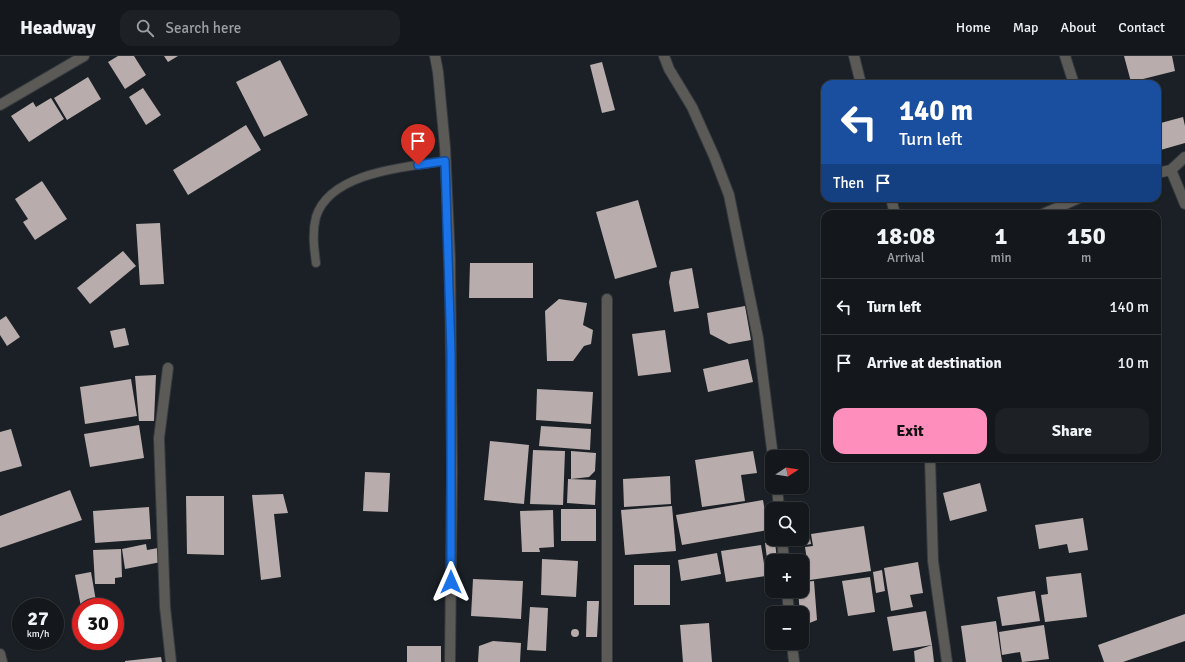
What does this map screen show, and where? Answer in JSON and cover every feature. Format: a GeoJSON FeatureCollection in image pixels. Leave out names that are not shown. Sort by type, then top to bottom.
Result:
{"type":"FeatureCollection","features":[{"type":"Feature","properties":{"kind":"street"},"geometry":{"type":"LineString","coordinates":[[0,105],[84,56]]}},
{"type":"Feature","properties":{"kind":"street"},"geometry":{"type":"LineString","coordinates":[[435,56],[438,72],[445,161],[451,361],[450,662]]}},
{"type":"Feature","properties":{"kind":"street"},"geometry":{"type":"LineString","coordinates":[[664,56],[669,69],[692,107],[714,156],[729,195],[758,338],[772,450]]}},
{"type":"Feature","properties":{"kind":"street"},"geometry":{"type":"LineString","coordinates":[[854,56],[860,80]]}},
{"type":"Feature","properties":{"kind":"street"},"geometry":{"type":"LineString","coordinates":[[1065,56],[1073,80]]}},
{"type":"Feature","properties":{"kind":"street"},"geometry":{"type":"LineString","coordinates":[[1161,172],[1171,170],[1185,157]]}},
{"type":"Feature","properties":{"kind":"street"},"geometry":{"type":"LineString","coordinates":[[1171,170],[1185,204]]}},
{"type":"Feature","properties":{"kind":"street"},"geometry":{"type":"LineString","coordinates":[[1052,210],[1070,202]]}},
{"type":"Feature","properties":{"kind":"street"},"geometry":{"type":"LineString","coordinates":[[607,300],[607,662]]}},
{"type":"Feature","properties":{"kind":"street"},"geometry":{"type":"LineString","coordinates":[[168,368],[159,438],[165,607],[171,662]]}},
{"type":"Feature","properties":{"kind":"street"},"geometry":{"type":"LineString","coordinates":[[930,462],[933,561],[947,662]]}},
{"type":"Feature","properties":{"kind":"street"},"geometry":{"type":"LineString","coordinates":[[793,650],[794,662]]}},
{"type":"Feature","properties":{"kind":"street"},"geometry":{"type":"LineString","coordinates":[[0,654],[2,662]]}},
{"type":"Feature","properties":{"kind":"lane"},"geometry":{"type":"LineString","coordinates":[[316,263],[313,238],[316,216],[327,198],[351,181],[378,172],[445,161]]}},
{"type":"Feature","properties":{"kind":"building"},"geometry":{"type":"Polygon","coordinates":[[[118,56],[134,56],[146,75],[125,89],[108,62],[118,56]]]}},
{"type":"Feature","properties":{"kind":"building"},"geometry":{"type":"Polygon","coordinates":[[[164,56],[178,56],[168,62],[164,56]]]}},
{"type":"Feature","properties":{"kind":"building"},"geometry":{"type":"Polygon","coordinates":[[[1124,56],[1172,56],[1175,71],[1139,80],[1130,80],[1124,56]]]}},
{"type":"Feature","properties":{"kind":"building"},"geometry":{"type":"Polygon","coordinates":[[[280,60],[308,115],[264,137],[236,82],[280,60]]]}},
{"type":"Feature","properties":{"kind":"building"},"geometry":{"type":"Polygon","coordinates":[[[602,62],[615,110],[602,113],[590,65],[602,62]]]}},
{"type":"Feature","properties":{"kind":"building"},"geometry":{"type":"Polygon","coordinates":[[[88,77],[101,99],[67,120],[54,98],[88,77]]]}},
{"type":"Feature","properties":{"kind":"building"},"geometry":{"type":"Polygon","coordinates":[[[143,88],[161,115],[146,125],[129,97],[143,88]]]}},
{"type":"Feature","properties":{"kind":"building"},"geometry":{"type":"Polygon","coordinates":[[[51,98],[64,119],[29,142],[11,116],[33,102],[36,107],[51,98]]]}},
{"type":"Feature","properties":{"kind":"building"},"geometry":{"type":"Polygon","coordinates":[[[1183,117],[1185,126],[1185,143],[1161,150],[1161,123],[1183,117]]]}},
{"type":"Feature","properties":{"kind":"building"},"geometry":{"type":"Polygon","coordinates":[[[246,125],[261,150],[188,195],[173,170],[246,125]]]}},
{"type":"Feature","properties":{"kind":"building"},"geometry":{"type":"Polygon","coordinates":[[[42,181],[67,219],[35,240],[23,222],[28,219],[15,199],[42,181]]]}},
{"type":"Feature","properties":{"kind":"building"},"geometry":{"type":"Polygon","coordinates":[[[638,200],[657,267],[615,279],[596,212],[638,200]]]}},
{"type":"Feature","properties":{"kind":"building"},"geometry":{"type":"Polygon","coordinates":[[[160,223],[164,284],[140,285],[136,224],[160,223]]]}},
{"type":"Feature","properties":{"kind":"building"},"geometry":{"type":"Polygon","coordinates":[[[123,251],[136,266],[90,304],[77,288],[123,251]]]}},
{"type":"Feature","properties":{"kind":"building"},"geometry":{"type":"Polygon","coordinates":[[[470,263],[533,263],[533,298],[469,298],[470,263]]]}},
{"type":"Feature","properties":{"kind":"building"},"geometry":{"type":"Polygon","coordinates":[[[692,268],[699,308],[674,312],[669,282],[671,272],[692,268]]]}},
{"type":"Feature","properties":{"kind":"building"},"geometry":{"type":"Polygon","coordinates":[[[559,299],[587,303],[583,325],[593,330],[591,344],[584,346],[573,361],[547,361],[545,311],[559,299]]]}},
{"type":"Feature","properties":{"kind":"building"},"geometry":{"type":"Polygon","coordinates":[[[745,306],[751,340],[729,344],[710,334],[707,313],[745,306]]]}},
{"type":"Feature","properties":{"kind":"building"},"geometry":{"type":"Polygon","coordinates":[[[6,316],[20,337],[7,346],[0,335],[0,320],[6,316]]]}},
{"type":"Feature","properties":{"kind":"building"},"geometry":{"type":"Polygon","coordinates":[[[125,328],[129,345],[114,348],[110,331],[125,328]]]}},
{"type":"Feature","properties":{"kind":"building"},"geometry":{"type":"Polygon","coordinates":[[[665,330],[671,372],[638,376],[632,334],[665,330]]]}},
{"type":"Feature","properties":{"kind":"building"},"geometry":{"type":"Polygon","coordinates":[[[748,359],[753,382],[708,392],[703,369],[748,359]]]}},
{"type":"Feature","properties":{"kind":"building"},"geometry":{"type":"Polygon","coordinates":[[[156,375],[154,421],[139,421],[135,376],[156,375]]]}},
{"type":"Feature","properties":{"kind":"building"},"geometry":{"type":"Polygon","coordinates":[[[131,379],[137,416],[85,424],[80,387],[131,379]]]}},
{"type":"Feature","properties":{"kind":"building"},"geometry":{"type":"Polygon","coordinates":[[[537,389],[593,392],[591,424],[536,420],[537,389]]]}},
{"type":"Feature","properties":{"kind":"building"},"geometry":{"type":"Polygon","coordinates":[[[139,425],[144,458],[90,467],[84,434],[139,425]]]}},
{"type":"Feature","properties":{"kind":"building"},"geometry":{"type":"Polygon","coordinates":[[[541,426],[591,429],[590,450],[539,446],[541,426]]]}},
{"type":"Feature","properties":{"kind":"building"},"geometry":{"type":"Polygon","coordinates":[[[11,429],[22,466],[0,472],[0,432],[11,429]]]}},
{"type":"Feature","properties":{"kind":"building"},"geometry":{"type":"Polygon","coordinates":[[[490,441],[529,445],[524,504],[484,500],[490,441]]]}},
{"type":"Feature","properties":{"kind":"building"},"geometry":{"type":"Polygon","coordinates":[[[533,450],[565,451],[563,505],[530,504],[533,450]]]}},
{"type":"Feature","properties":{"kind":"building"},"geometry":{"type":"Polygon","coordinates":[[[571,451],[596,453],[595,471],[589,477],[571,479],[571,451]]]}},
{"type":"Feature","properties":{"kind":"building"},"geometry":{"type":"Polygon","coordinates":[[[753,451],[757,473],[741,475],[745,501],[702,507],[695,460],[753,451]]]}},
{"type":"Feature","properties":{"kind":"building"},"geometry":{"type":"Polygon","coordinates":[[[365,472],[390,473],[388,512],[363,511],[365,472]]]}},
{"type":"Feature","properties":{"kind":"building"},"geometry":{"type":"Polygon","coordinates":[[[670,476],[671,504],[624,507],[623,479],[670,476]]]}},
{"type":"Feature","properties":{"kind":"building"},"geometry":{"type":"Polygon","coordinates":[[[568,479],[596,480],[595,505],[567,503],[568,479]]]}},
{"type":"Feature","properties":{"kind":"building"},"geometry":{"type":"Polygon","coordinates":[[[980,483],[987,511],[950,521],[943,493],[980,483]]]}},
{"type":"Feature","properties":{"kind":"building"},"geometry":{"type":"Polygon","coordinates":[[[70,490],[82,520],[0,548],[0,516],[70,490]]]}},
{"type":"Feature","properties":{"kind":"building"},"geometry":{"type":"Polygon","coordinates":[[[283,494],[288,513],[274,514],[281,577],[261,580],[252,495],[283,494]]]}},
{"type":"Feature","properties":{"kind":"building"},"geometry":{"type":"Polygon","coordinates":[[[186,496],[224,496],[224,555],[187,554],[186,496]]]}},
{"type":"Feature","properties":{"kind":"building"},"geometry":{"type":"Polygon","coordinates":[[[763,500],[765,512],[765,531],[682,545],[676,515],[763,500]]]}},
{"type":"Feature","properties":{"kind":"building"},"geometry":{"type":"Polygon","coordinates":[[[672,506],[676,551],[625,555],[621,510],[672,506]]]}},
{"type":"Feature","properties":{"kind":"building"},"geometry":{"type":"Polygon","coordinates":[[[149,507],[151,539],[95,543],[93,511],[149,507]]]}},
{"type":"Feature","properties":{"kind":"building"},"geometry":{"type":"Polygon","coordinates":[[[561,509],[596,509],[596,541],[561,541],[561,509]]]}},
{"type":"Feature","properties":{"kind":"building"},"geometry":{"type":"Polygon","coordinates":[[[553,510],[554,547],[539,548],[540,552],[522,552],[520,511],[553,510]]]}},
{"type":"Feature","properties":{"kind":"building"},"geometry":{"type":"Polygon","coordinates":[[[1083,518],[1088,550],[1069,553],[1067,544],[1039,549],[1035,525],[1083,518]]]}},
{"type":"Feature","properties":{"kind":"building"},"geometry":{"type":"Polygon","coordinates":[[[864,526],[871,571],[810,580],[809,554],[806,554],[805,547],[813,546],[811,534],[864,526]]]}},
{"type":"Feature","properties":{"kind":"building"},"geometry":{"type":"Polygon","coordinates":[[[809,533],[811,544],[809,544],[809,533]]]}},
{"type":"Feature","properties":{"kind":"building"},"geometry":{"type":"Polygon","coordinates":[[[146,544],[147,550],[158,548],[161,562],[125,569],[122,549],[146,544]]]}},
{"type":"Feature","properties":{"kind":"building"},"geometry":{"type":"Polygon","coordinates":[[[761,545],[765,576],[726,582],[721,551],[761,545]]]}},
{"type":"Feature","properties":{"kind":"building"},"geometry":{"type":"Polygon","coordinates":[[[765,546],[776,546],[776,554],[766,554],[765,546]]]}},
{"type":"Feature","properties":{"kind":"building"},"geometry":{"type":"Polygon","coordinates":[[[121,549],[122,577],[115,578],[115,584],[95,584],[93,550],[121,549]]]}},
{"type":"Feature","properties":{"kind":"building"},"geometry":{"type":"Polygon","coordinates":[[[717,553],[721,574],[681,581],[678,560],[717,553]]]}},
{"type":"Feature","properties":{"kind":"building"},"geometry":{"type":"Polygon","coordinates":[[[542,559],[578,561],[576,597],[541,595],[542,559]]]}},
{"type":"Feature","properties":{"kind":"building"},"geometry":{"type":"Polygon","coordinates":[[[918,562],[923,593],[910,595],[913,607],[891,611],[884,568],[918,562]]]}},
{"type":"Feature","properties":{"kind":"building"},"geometry":{"type":"Polygon","coordinates":[[[634,565],[670,565],[670,605],[634,605],[634,565]]]}},
{"type":"Feature","properties":{"kind":"building"},"geometry":{"type":"Polygon","coordinates":[[[882,570],[885,591],[876,593],[873,572],[882,570]]]}},
{"type":"Feature","properties":{"kind":"building"},"geometry":{"type":"Polygon","coordinates":[[[91,572],[95,598],[79,598],[75,575],[91,572]]]}},
{"type":"Feature","properties":{"kind":"building"},"geometry":{"type":"Polygon","coordinates":[[[1081,573],[1087,617],[1045,622],[1041,595],[1048,594],[1046,577],[1081,573]]]}},
{"type":"Feature","properties":{"kind":"building"},"geometry":{"type":"Polygon","coordinates":[[[870,577],[875,612],[848,616],[842,581],[870,577]]]}},
{"type":"Feature","properties":{"kind":"building"},"geometry":{"type":"Polygon","coordinates":[[[473,579],[523,581],[521,619],[471,616],[473,579]]]}},
{"type":"Feature","properties":{"kind":"building"},"geometry":{"type":"Polygon","coordinates":[[[809,581],[814,581],[817,620],[809,623],[809,606],[799,606],[799,598],[809,598],[809,581]]]}},
{"type":"Feature","properties":{"kind":"building"},"geometry":{"type":"Polygon","coordinates":[[[1035,591],[1040,621],[1002,626],[997,597],[1035,591]]]}},
{"type":"Feature","properties":{"kind":"building"},"geometry":{"type":"Polygon","coordinates":[[[587,601],[599,601],[597,637],[586,637],[587,601]]]}},
{"type":"Feature","properties":{"kind":"building"},"geometry":{"type":"Polygon","coordinates":[[[530,607],[548,608],[546,651],[527,650],[530,607]]]}},
{"type":"Feature","properties":{"kind":"building"},"geometry":{"type":"Polygon","coordinates":[[[926,611],[932,645],[893,651],[887,617],[926,611]]]}},
{"type":"Feature","properties":{"kind":"building"},"geometry":{"type":"Polygon","coordinates":[[[1185,614],[1185,641],[1123,662],[1104,662],[1098,645],[1185,614]]]}},
{"type":"Feature","properties":{"kind":"building"},"geometry":{"type":"Polygon","coordinates":[[[996,621],[1002,662],[966,662],[961,626],[996,621]]]}},
{"type":"Feature","properties":{"kind":"building"},"geometry":{"type":"Polygon","coordinates":[[[709,623],[712,662],[683,662],[680,625],[709,623]]]}},
{"type":"Feature","properties":{"kind":"building"},"geometry":{"type":"Polygon","coordinates":[[[1044,625],[1049,659],[1022,662],[1020,652],[1002,655],[999,632],[1044,625]]]}},
{"type":"Feature","properties":{"kind":"building"},"geometry":{"type":"Polygon","coordinates":[[[573,629],[577,629],[579,633],[577,637],[573,637],[571,635],[571,631],[573,629]]]}},
{"type":"Feature","properties":{"kind":"building"},"geometry":{"type":"Polygon","coordinates":[[[493,641],[521,643],[520,662],[478,662],[479,646],[493,641]]]}},
{"type":"Feature","properties":{"kind":"building"},"geometry":{"type":"Polygon","coordinates":[[[932,645],[934,662],[915,662],[914,651],[932,645]]]}},
{"type":"Feature","properties":{"kind":"building"},"geometry":{"type":"Polygon","coordinates":[[[407,646],[441,646],[441,662],[407,662],[407,646]]]}},
{"type":"Feature","properties":{"kind":"building"},"geometry":{"type":"Polygon","coordinates":[[[161,657],[162,662],[125,662],[125,661],[161,657]]]}},
{"type":"Feature","properties":{"kind":"route"},"geometry":{"type":"LineString","coordinates":[[418,165],[445,161],[450,258],[452,471],[451,582]]}}]}
